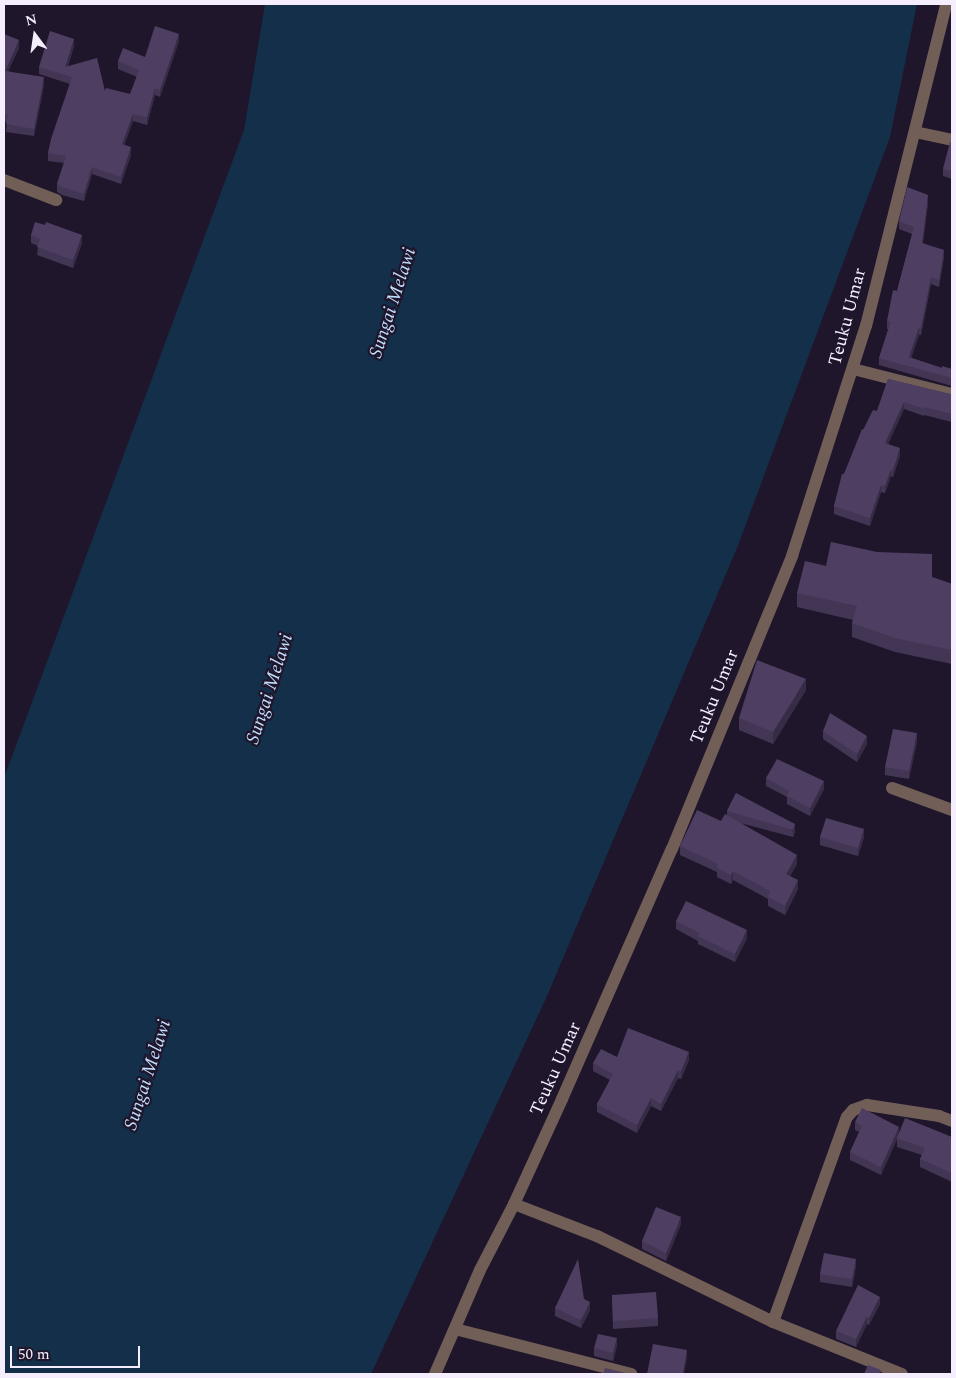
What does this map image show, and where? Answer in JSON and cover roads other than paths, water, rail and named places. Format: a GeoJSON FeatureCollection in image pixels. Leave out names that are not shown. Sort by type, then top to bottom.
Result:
{"type":"FeatureCollection","features":[{"type":"Feature","properties":{"kind":"street","name":"Teuku Umar"},"geometry":{"type":"LineString","coordinates":[[435,1374],[480,1270],[514,1204],[672,849],[792,556],[853,369],[946,4]]}},
{"type":"Feature","properties":{"kind":"street"},"geometry":{"type":"LineString","coordinates":[[914,132],[952,140]]}},
{"type":"Feature","properties":{"kind":"street"},"geometry":{"type":"LineString","coordinates":[[4,180],[56,200]]}},
{"type":"Feature","properties":{"kind":"street"},"geometry":{"type":"LineString","coordinates":[[853,369],[952,394]]}},
{"type":"Feature","properties":{"kind":"street"},"geometry":{"type":"LineString","coordinates":[[892,788],[952,810]]}},
{"type":"Feature","properties":{"kind":"street"},"geometry":{"type":"LineString","coordinates":[[774,1322],[847,1117],[854,1110],[868,1105],[939,1116],[952,1121]]}},
{"type":"Feature","properties":{"kind":"street"},"geometry":{"type":"LineString","coordinates":[[514,1204],[597,1236],[774,1322],[902,1374]]}},
{"type":"Feature","properties":{"kind":"street"},"geometry":{"type":"LineString","coordinates":[[455,1329],[632,1374]]}},
{"type":"Feature","properties":{"kind":"water","name":"Sungai Melawi"},"geometry":{"type":"Polygon","coordinates":[[[265,4],[917,4],[890,137],[737,548],[547,996],[371,1374],[4,1374],[4,778],[244,130],[265,4]]]}}]}
